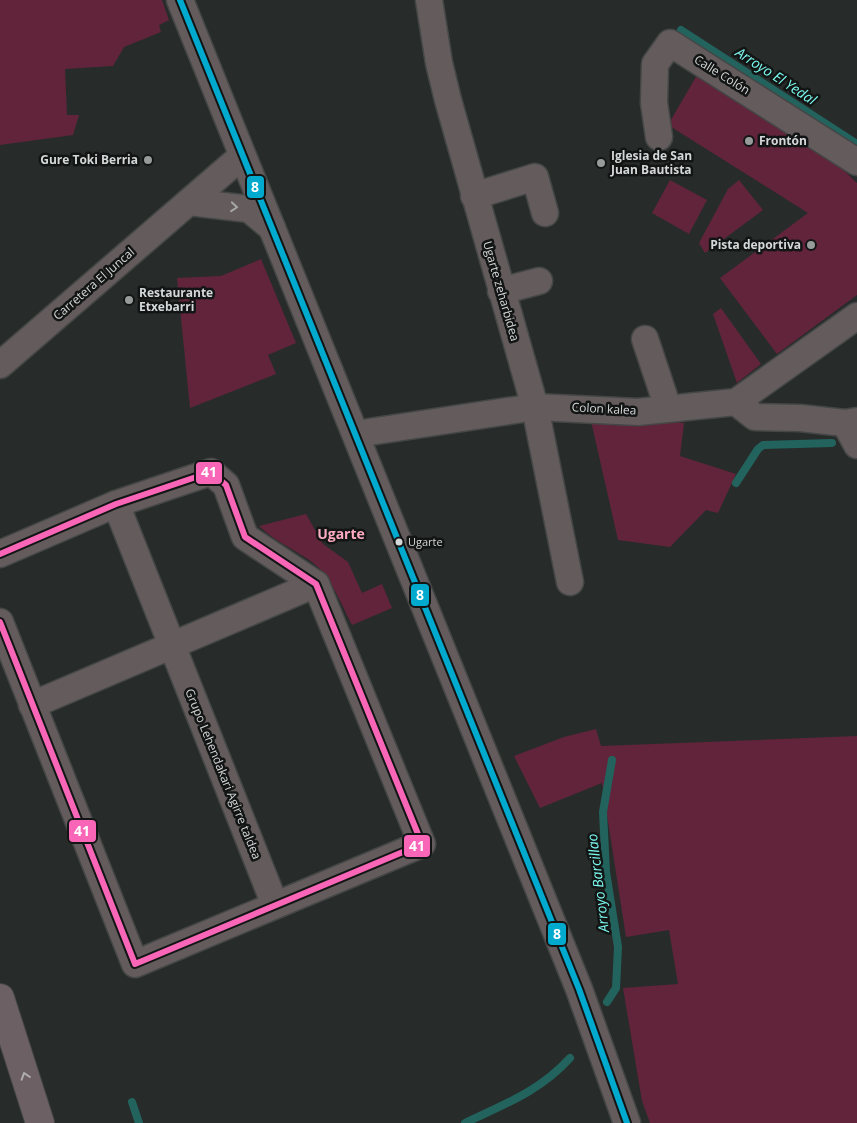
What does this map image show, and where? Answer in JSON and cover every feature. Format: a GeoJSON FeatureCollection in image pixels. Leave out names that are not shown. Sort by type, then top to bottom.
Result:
{"type":"FeatureCollection","features":[{"type":"Feature","properties":{"kind":"highway"},"geometry":{"type":"LineString","coordinates":[[0,998],[40,1123]]}},
{"type":"Feature","properties":{"kind":"street"},"geometry":{"type":"LineString","coordinates":[[180,0],[575,980],[626,1121]]}},
{"type":"Feature","properties":{"kind":"street","name":"Ugarte zeharbidea"},"geometry":{"type":"LineString","coordinates":[[429,0],[439,64],[474,196],[535,407],[570,582]]}},
{"type":"Feature","properties":{"kind":"street","name":"Calle Colón"},"geometry":{"type":"LineString","coordinates":[[659,137],[654,102],[655,64],[670,43],[857,162]]}},
{"type":"Feature","properties":{"kind":"street","name":"Carretera El Juncal"},"geometry":{"type":"LineString","coordinates":[[0,365],[242,156]]}},
{"type":"Feature","properties":{"kind":"street"},"geometry":{"type":"LineString","coordinates":[[474,196],[535,177],[545,213]]}},
{"type":"Feature","properties":{"kind":"street"},"geometry":{"type":"LineString","coordinates":[[189,202],[249,208],[272,228]]}},
{"type":"Feature","properties":{"kind":"street"},"geometry":{"type":"LineString","coordinates":[[501,291],[540,281]]}},
{"type":"Feature","properties":{"kind":"street"},"geometry":{"type":"LineString","coordinates":[[857,316],[736,402],[756,417],[851,422],[857,445]]}},
{"type":"Feature","properties":{"kind":"street"},"geometry":{"type":"LineString","coordinates":[[645,339],[668,408]]}},
{"type":"Feature","properties":{"kind":"street","name":"Colon kalea"},"geometry":{"type":"LineString","coordinates":[[356,434],[535,407],[638,412],[736,402]]}},
{"type":"Feature","properties":{"kind":"street"},"geometry":{"type":"LineString","coordinates":[[0,554],[116,504],[211,472],[226,485],[245,537],[316,584],[422,844],[135,964],[0,622]]}},
{"type":"Feature","properties":{"kind":"street","name":"Grupo Lehendakari Agirre taldea"},"geometry":{"type":"LineString","coordinates":[[116,504],[275,905]]}},
{"type":"Feature","properties":{"kind":"street"},"geometry":{"type":"LineString","coordinates":[[32,705],[316,584]]}},
{"type":"Feature","properties":{"kind":"shaded area"},"geometry":{"type":"Polygon","coordinates":[[[0,0],[162,0],[169,20],[159,25],[161,32],[124,47],[113,66],[65,69],[67,115],[79,115],[73,135],[0,145],[0,0]]]}},
{"type":"Feature","properties":{"kind":"shaded area"},"geometry":{"type":"Polygon","coordinates":[[[697,75],[830,157],[857,183],[857,295],[777,354],[720,278],[808,213],[668,125],[697,75]]]}},
{"type":"Feature","properties":{"kind":"shaded area"},"geometry":{"type":"Polygon","coordinates":[[[670,180],[707,200],[689,234],[652,213],[670,180]]]}},
{"type":"Feature","properties":{"kind":"shaded area"},"geometry":{"type":"Polygon","coordinates":[[[739,180],[763,210],[705,253],[699,243],[728,189],[739,180]]]}},
{"type":"Feature","properties":{"kind":"shaded area"},"geometry":{"type":"Polygon","coordinates":[[[261,259],[296,343],[268,355],[276,374],[190,408],[177,278],[221,276],[261,259]]]}},
{"type":"Feature","properties":{"kind":"shaded area"},"geometry":{"type":"Polygon","coordinates":[[[721,308],[761,364],[737,383],[713,314],[721,308]]]}},
{"type":"Feature","properties":{"kind":"shaded area"},"geometry":{"type":"Polygon","coordinates":[[[589,412],[684,423],[680,456],[736,474],[718,513],[706,510],[670,547],[618,540],[589,412]]]}},
{"type":"Feature","properties":{"kind":"shaded area"},"geometry":{"type":"Polygon","coordinates":[[[306,514],[323,544],[348,562],[362,593],[382,584],[392,608],[352,625],[333,588],[319,568],[259,526],[306,514]]]}},
{"type":"Feature","properties":{"kind":"shaded area"},"geometry":{"type":"Polygon","coordinates":[[[596,729],[601,746],[857,736],[857,1123],[650,1123],[642,1101],[623,988],[678,984],[669,930],[626,937],[602,783],[540,808],[514,756],[564,737],[596,729]]]}},
{"type":"Feature","properties":{"kind":"waterway","name":"Arroyo El Yedal"},"geometry":{"type":"LineString","coordinates":[[681,30],[857,144]]}},
{"type":"Feature","properties":{"kind":"waterway","name":"Arroyo Barcillao"},"geometry":{"type":"LineString","coordinates":[[736,483],[758,449],[763,445],[832,443]]}},
{"type":"Feature","properties":{"kind":"waterway","name":"Arroyo Barcillao"},"geometry":{"type":"LineString","coordinates":[[607,1002],[616,988],[618,947],[606,872],[603,812],[612,760]]}},
{"type":"Feature","properties":{"kind":"waterway","name":"Arroyo Barcillao"},"geometry":{"type":"LineString","coordinates":[[465,1123],[508,1103],[534,1088],[570,1058]]}},
{"type":"Feature","properties":{"kind":"waterway","name":"Arroyo Barcillao"},"geometry":{"type":"LineString","coordinates":[[132,1102],[139,1123]]}},
{"type":"Feature","properties":{"kind":"transit line","name":"8"},"geometry":{"type":"LineString","coordinates":[[180,0],[579,989],[627,1123]]}},
{"type":"Feature","properties":{"kind":"transit line","name":"41"},"geometry":{"type":"LineString","coordinates":[[0,554],[116,504],[211,472],[226,485],[245,537],[316,584],[422,844],[135,964],[0,622]]}},
{"type":"Feature","properties":{"kind":"place","name":"Frontón"},"geometry":{"type":"Point","coordinates":[749,141]}},
{"type":"Feature","properties":{"kind":"place","name":"Gure Toki Berria"},"geometry":{"type":"Point","coordinates":[148,160]}},
{"type":"Feature","properties":{"kind":"place","name":"Iglesia de San Juan Bautista"},"geometry":{"type":"Point","coordinates":[601,163]}},
{"type":"Feature","properties":{"kind":"place","name":"Pista deportiva"},"geometry":{"type":"Point","coordinates":[811,245]}},
{"type":"Feature","properties":{"kind":"place","name":"Restaurante Etxebarri"},"geometry":{"type":"Point","coordinates":[129,300]}},
{"type":"Feature","properties":{"kind":"place","name":"Ugarte"},"geometry":{"type":"Point","coordinates":[399,542]}},
{"type":"Feature","properties":{"kind":"district","name":"Ugarte"},"geometry":{"type":"Point","coordinates":[341,534]}}]}
